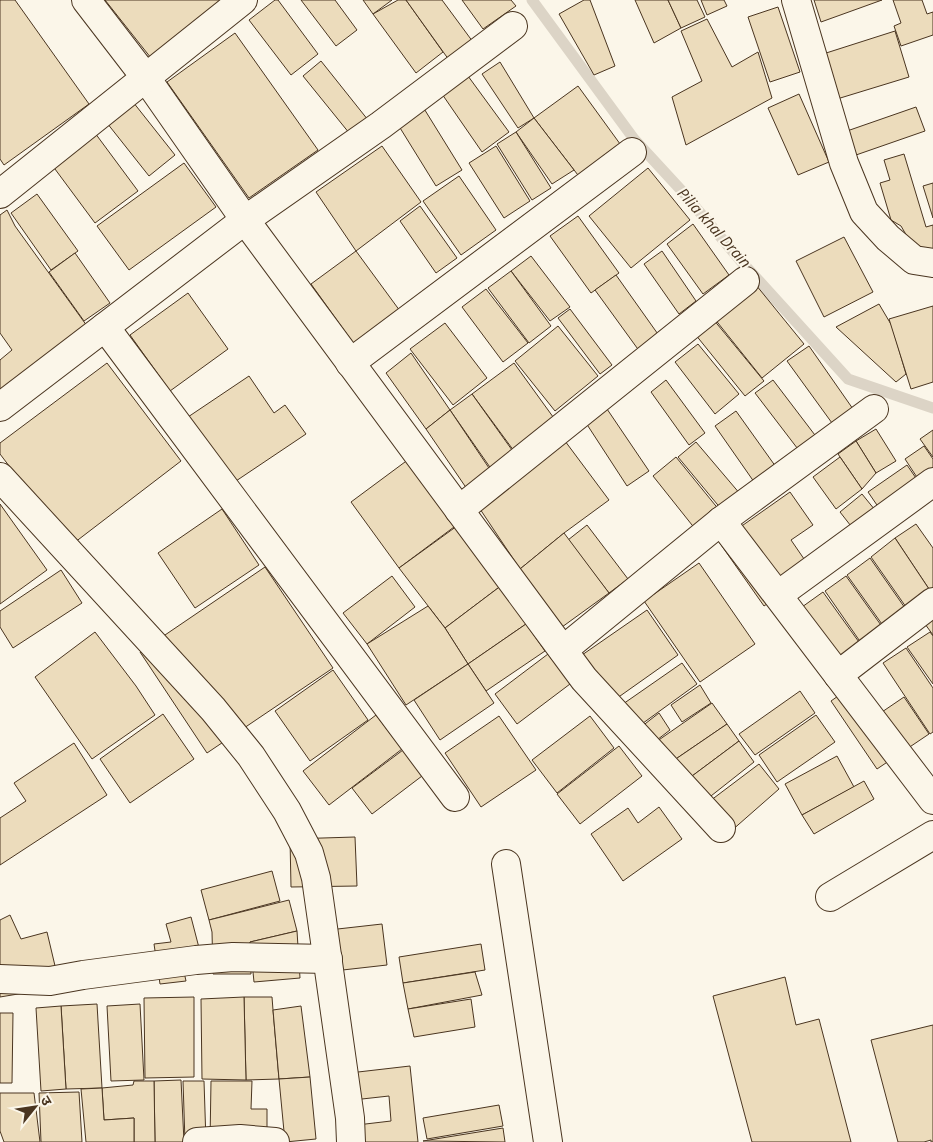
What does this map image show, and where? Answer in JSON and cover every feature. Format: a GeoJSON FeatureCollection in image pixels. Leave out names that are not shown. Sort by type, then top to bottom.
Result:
{"type":"FeatureCollection","features":[{"type":"Feature","properties":{"kind":"street"},"geometry":{"type":"LineString","coordinates":[[86,0],[146,78],[245,220],[584,679],[721,828]]}},
{"type":"Feature","properties":{"kind":"street"},"geometry":{"type":"LineString","coordinates":[[0,194],[243,0]]}},
{"type":"Feature","properties":{"kind":"street"},"geometry":{"type":"LineString","coordinates":[[796,0],[844,163],[864,212],[888,238],[914,260],[933,263]]}},
{"type":"Feature","properties":{"kind":"street"},"geometry":{"type":"LineString","coordinates":[[0,407],[245,220],[381,125],[512,26]]}},
{"type":"Feature","properties":{"kind":"street"},"geometry":{"type":"LineString","coordinates":[[350,363],[632,152]]}},
{"type":"Feature","properties":{"kind":"street"},"geometry":{"type":"LineString","coordinates":[[459,510],[745,281]]}},
{"type":"Feature","properties":{"kind":"street"},"geometry":{"type":"LineString","coordinates":[[105,327],[455,798]]}},
{"type":"Feature","properties":{"kind":"street"},"geometry":{"type":"LineString","coordinates":[[563,650],[721,521],[874,409]]}},
{"type":"Feature","properties":{"kind":"street"},"geometry":{"type":"LineString","coordinates":[[0,477],[213,708],[252,756],[287,811],[309,854],[316,878],[350,1118],[350,1142]]}},
{"type":"Feature","properties":{"kind":"street"},"geometry":{"type":"LineString","coordinates":[[778,595],[933,482]]}},
{"type":"Feature","properties":{"kind":"street"},"geometry":{"type":"LineString","coordinates":[[721,521],[933,800]]}},
{"type":"Feature","properties":{"kind":"street"},"geometry":{"type":"LineString","coordinates":[[838,675],[933,602]]}},
{"type":"Feature","properties":{"kind":"street"},"geometry":{"type":"LineString","coordinates":[[830,897],[933,836]]}},
{"type":"Feature","properties":{"kind":"street"},"geometry":{"type":"LineString","coordinates":[[506,864],[548,1142]]}},
{"type":"Feature","properties":{"kind":"street"},"geometry":{"type":"LineString","coordinates":[[0,979],[50,980],[205,959],[233,957],[328,959]]}},
{"type":"Feature","properties":{"kind":"street"},"geometry":{"type":"LineString","coordinates":[[197,1142],[240,1138],[275,1142]]}},
{"type":"Feature","properties":{"kind":"building"},"geometry":{"type":"Polygon","coordinates":[[[0,0],[15,0],[89,104],[4,165],[0,159],[0,0]]]}},
{"type":"Feature","properties":{"kind":"building"},"geometry":{"type":"Polygon","coordinates":[[[105,0],[224,0],[151,58],[105,0]]]}},
{"type":"Feature","properties":{"kind":"building"},"geometry":{"type":"Polygon","coordinates":[[[275,0],[278,0],[318,54],[291,75],[249,20],[275,0]]]}},
{"type":"Feature","properties":{"kind":"building"},"geometry":{"type":"Polygon","coordinates":[[[301,0],[335,0],[357,30],[336,46],[301,0]]]}},
{"type":"Feature","properties":{"kind":"building"},"geometry":{"type":"Polygon","coordinates":[[[363,0],[392,0],[373,14],[363,0]]]}},
{"type":"Feature","properties":{"kind":"building"},"geometry":{"type":"Polygon","coordinates":[[[398,0],[406,0],[443,52],[416,73],[373,14],[398,0]]]}},
{"type":"Feature","properties":{"kind":"building"},"geometry":{"type":"Polygon","coordinates":[[[406,0],[442,0],[473,42],[449,60],[406,0]]]}},
{"type":"Feature","properties":{"kind":"building"},"geometry":{"type":"Polygon","coordinates":[[[462,0],[511,0],[516,6],[483,29],[462,0]]]}},
{"type":"Feature","properties":{"kind":"building"},"geometry":{"type":"Polygon","coordinates":[[[584,0],[590,0],[615,66],[594,75],[559,14],[584,0]]]}},
{"type":"Feature","properties":{"kind":"building"},"geometry":{"type":"Polygon","coordinates":[[[635,0],[668,0],[681,28],[654,43],[635,0]]]}},
{"type":"Feature","properties":{"kind":"building"},"geometry":{"type":"Polygon","coordinates":[[[668,0],[697,0],[705,17],[681,28],[668,0]]]}},
{"type":"Feature","properties":{"kind":"building"},"geometry":{"type":"Polygon","coordinates":[[[701,0],[724,0],[727,6],[707,15],[701,0]]]}},
{"type":"Feature","properties":{"kind":"building"},"geometry":{"type":"Polygon","coordinates":[[[814,0],[882,0],[821,22],[814,0]]]}},
{"type":"Feature","properties":{"kind":"building"},"geometry":{"type":"Polygon","coordinates":[[[893,0],[922,0],[927,14],[933,12],[933,35],[901,46],[894,26],[901,23],[893,0]]]}},
{"type":"Feature","properties":{"kind":"building"},"geometry":{"type":"Polygon","coordinates":[[[778,7],[800,72],[770,82],[748,17],[778,7]]]}},
{"type":"Feature","properties":{"kind":"building"},"geometry":{"type":"Polygon","coordinates":[[[707,19],[732,67],[758,52],[772,98],[686,145],[672,97],[702,81],[681,31],[707,19]]]}},
{"type":"Feature","properties":{"kind":"building"},"geometry":{"type":"Polygon","coordinates":[[[895,31],[909,77],[837,99],[823,54],[895,31]]]}},
{"type":"Feature","properties":{"kind":"building"},"geometry":{"type":"Polygon","coordinates":[[[235,33],[318,150],[249,198],[167,82],[235,33]]]}},
{"type":"Feature","properties":{"kind":"building"},"geometry":{"type":"Polygon","coordinates":[[[321,61],[372,125],[354,139],[303,76],[321,61]]]}},
{"type":"Feature","properties":{"kind":"building"},"geometry":{"type":"Polygon","coordinates":[[[500,62],[534,118],[518,128],[482,74],[500,62]]]}},
{"type":"Feature","properties":{"kind":"building"},"geometry":{"type":"Polygon","coordinates":[[[468,76],[509,132],[482,152],[442,94],[468,76]]]}},
{"type":"Feature","properties":{"kind":"building"},"geometry":{"type":"Polygon","coordinates":[[[578,86],[623,148],[581,179],[534,118],[578,86]]]}},
{"type":"Feature","properties":{"kind":"building"},"geometry":{"type":"Polygon","coordinates":[[[799,94],[829,162],[798,175],[768,108],[799,94]]]}},
{"type":"Feature","properties":{"kind":"building"},"geometry":{"type":"Polygon","coordinates":[[[133,102],[175,155],[149,176],[107,123],[133,102]]]}},
{"type":"Feature","properties":{"kind":"building"},"geometry":{"type":"Polygon","coordinates":[[[423,107],[462,170],[436,186],[397,123],[423,107]]]}},
{"type":"Feature","properties":{"kind":"building"},"geometry":{"type":"Polygon","coordinates":[[[916,107],[925,131],[856,155],[847,131],[916,107]]]}},
{"type":"Feature","properties":{"kind":"building"},"geometry":{"type":"Polygon","coordinates":[[[534,118],[574,170],[552,184],[516,132],[534,118]]]}},
{"type":"Feature","properties":{"kind":"building"},"geometry":{"type":"Polygon","coordinates":[[[516,132],[551,188],[532,200],[497,144],[516,132]]]}},
{"type":"Feature","properties":{"kind":"building"},"geometry":{"type":"Polygon","coordinates":[[[95,133],[138,191],[95,223],[52,165],[95,133]]]}},
{"type":"Feature","properties":{"kind":"building"},"geometry":{"type":"Polygon","coordinates":[[[382,146],[421,202],[356,251],[316,192],[382,146]]]}},
{"type":"Feature","properties":{"kind":"building"},"geometry":{"type":"Polygon","coordinates":[[[496,146],[530,201],[504,218],[469,163],[496,146]]]}},
{"type":"Feature","properties":{"kind":"building"},"geometry":{"type":"Polygon","coordinates":[[[904,154],[926,227],[933,225],[933,252],[915,250],[901,226],[891,220],[880,183],[890,180],[884,160],[904,154]]]}},
{"type":"Feature","properties":{"kind":"building"},"geometry":{"type":"Polygon","coordinates":[[[184,163],[216,207],[129,270],[97,226],[184,163]]]}},
{"type":"Feature","properties":{"kind":"building"},"geometry":{"type":"Polygon","coordinates":[[[648,168],[690,220],[631,268],[589,216],[648,168]]]}},
{"type":"Feature","properties":{"kind":"building"},"geometry":{"type":"Polygon","coordinates":[[[459,176],[496,230],[461,255],[423,201],[459,176]]]}},
{"type":"Feature","properties":{"kind":"building"},"geometry":{"type":"Polygon","coordinates":[[[933,183],[933,218],[923,186],[933,183]]]}},
{"type":"Feature","properties":{"kind":"building"},"geometry":{"type":"Polygon","coordinates":[[[37,194],[78,251],[51,270],[11,213],[37,194]]]}},
{"type":"Feature","properties":{"kind":"building"},"geometry":{"type":"Polygon","coordinates":[[[420,206],[457,258],[436,273],[400,221],[420,206]]]}},
{"type":"Feature","properties":{"kind":"building"},"geometry":{"type":"Polygon","coordinates":[[[7,210],[15,226],[87,326],[0,392],[0,360],[12,350],[0,333],[0,215],[7,210]]]}},
{"type":"Feature","properties":{"kind":"building"},"geometry":{"type":"Polygon","coordinates":[[[578,216],[619,273],[591,293],[550,236],[578,216]]]}},
{"type":"Feature","properties":{"kind":"building"},"geometry":{"type":"Polygon","coordinates":[[[693,224],[729,275],[703,294],[667,244],[693,224]]]}},
{"type":"Feature","properties":{"kind":"building"},"geometry":{"type":"Polygon","coordinates":[[[844,237],[873,292],[824,317],[796,261],[844,237]]]}},
{"type":"Feature","properties":{"kind":"building"},"geometry":{"type":"Polygon","coordinates":[[[356,251],[400,311],[354,344],[311,284],[356,251]]]}},
{"type":"Feature","properties":{"kind":"building"},"geometry":{"type":"Polygon","coordinates":[[[662,251],[696,301],[679,314],[644,264],[662,251]]]}},
{"type":"Feature","properties":{"kind":"building"},"geometry":{"type":"Polygon","coordinates":[[[75,253],[110,303],[84,321],[49,272],[75,253]]]}},
{"type":"Feature","properties":{"kind":"building"},"geometry":{"type":"Polygon","coordinates":[[[531,256],[570,307],[550,321],[511,271],[531,256]]]}},
{"type":"Feature","properties":{"kind":"building"},"geometry":{"type":"Polygon","coordinates":[[[511,271],[551,326],[529,343],[488,288],[511,271]]]}},
{"type":"Feature","properties":{"kind":"building"},"geometry":{"type":"Polygon","coordinates":[[[616,275],[660,337],[640,352],[595,290],[616,275]]]}},
{"type":"Feature","properties":{"kind":"building"},"geometry":{"type":"Polygon","coordinates":[[[756,285],[804,344],[762,378],[714,318],[756,285]]]}},
{"type":"Feature","properties":{"kind":"building"},"geometry":{"type":"Polygon","coordinates":[[[486,289],[528,343],[503,362],[462,307],[486,289]]]}},
{"type":"Feature","properties":{"kind":"building"},"geometry":{"type":"Polygon","coordinates":[[[188,293],[228,349],[170,391],[130,335],[188,293]]]}},
{"type":"Feature","properties":{"kind":"building"},"geometry":{"type":"Polygon","coordinates":[[[879,304],[892,326],[906,374],[896,382],[836,327],[879,304]]]}},
{"type":"Feature","properties":{"kind":"building"},"geometry":{"type":"Polygon","coordinates":[[[933,306],[933,382],[911,389],[889,319],[933,306]]]}},
{"type":"Feature","properties":{"kind":"building"},"geometry":{"type":"Polygon","coordinates":[[[570,309],[612,365],[600,374],[558,318],[570,309]]]}},
{"type":"Feature","properties":{"kind":"building"},"geometry":{"type":"Polygon","coordinates":[[[713,319],[764,381],[745,396],[695,334],[713,319]]]}},
{"type":"Feature","properties":{"kind":"building"},"geometry":{"type":"Polygon","coordinates":[[[445,323],[487,378],[453,405],[410,349],[445,323]]]}},
{"type":"Feature","properties":{"kind":"building"},"geometry":{"type":"Polygon","coordinates":[[[558,326],[598,376],[555,411],[515,361],[558,326]]]}},
{"type":"Feature","properties":{"kind":"building"},"geometry":{"type":"Polygon","coordinates":[[[698,344],[739,394],[715,414],[675,362],[698,344]]]}},
{"type":"Feature","properties":{"kind":"building"},"geometry":{"type":"Polygon","coordinates":[[[809,346],[853,409],[832,423],[787,361],[809,346]]]}},
{"type":"Feature","properties":{"kind":"building"},"geometry":{"type":"Polygon","coordinates":[[[411,353],[450,410],[426,429],[386,373],[411,353]]]}},
{"type":"Feature","properties":{"kind":"building"},"geometry":{"type":"Polygon","coordinates":[[[107,363],[181,461],[70,546],[0,454],[0,443],[107,363]]]}},
{"type":"Feature","properties":{"kind":"building"},"geometry":{"type":"Polygon","coordinates":[[[514,363],[556,421],[514,451],[472,394],[514,363]]]}},
{"type":"Feature","properties":{"kind":"building"},"geometry":{"type":"Polygon","coordinates":[[[249,376],[274,413],[285,405],[306,434],[230,485],[185,419],[249,376]]]}},
{"type":"Feature","properties":{"kind":"building"},"geometry":{"type":"Polygon","coordinates":[[[666,380],[705,433],[689,445],[651,392],[666,380]]]}},
{"type":"Feature","properties":{"kind":"building"},"geometry":{"type":"Polygon","coordinates":[[[773,380],[821,443],[804,457],[755,393],[773,380]]]}},
{"type":"Feature","properties":{"kind":"building"},"geometry":{"type":"Polygon","coordinates":[[[472,394],[517,457],[494,473],[450,410],[472,394]]]}},
{"type":"Feature","properties":{"kind":"building"},"geometry":{"type":"Polygon","coordinates":[[[607,409],[649,471],[627,486],[586,423],[607,409]]]}},
{"type":"Feature","properties":{"kind":"building"},"geometry":{"type":"Polygon","coordinates":[[[450,410],[493,474],[467,489],[426,429],[450,410]]]}},
{"type":"Feature","properties":{"kind":"building"},"geometry":{"type":"Polygon","coordinates":[[[736,411],[781,474],[759,489],[715,426],[736,411]]]}},
{"type":"Feature","properties":{"kind":"building"},"geometry":{"type":"Polygon","coordinates":[[[876,429],[896,461],[876,473],[856,441],[876,429]]]}},
{"type":"Feature","properties":{"kind":"building"},"geometry":{"type":"Polygon","coordinates":[[[933,430],[933,457],[920,439],[933,430]]]}},
{"type":"Feature","properties":{"kind":"building"},"geometry":{"type":"Polygon","coordinates":[[[565,441],[609,500],[520,569],[478,506],[565,441]]]}},
{"type":"Feature","properties":{"kind":"building"},"geometry":{"type":"Polygon","coordinates":[[[856,441],[876,473],[862,489],[838,454],[856,441]]]}},
{"type":"Feature","properties":{"kind":"building"},"geometry":{"type":"Polygon","coordinates":[[[696,442],[741,495],[722,510],[678,457],[696,442]]]}},
{"type":"Feature","properties":{"kind":"building"},"geometry":{"type":"Polygon","coordinates":[[[924,446],[933,459],[933,486],[926,491],[905,459],[924,446]]]}},
{"type":"Feature","properties":{"kind":"building"},"geometry":{"type":"Polygon","coordinates":[[[676,457],[720,511],[696,530],[653,476],[676,457]]]}},
{"type":"Feature","properties":{"kind":"building"},"geometry":{"type":"Polygon","coordinates":[[[840,457],[862,489],[836,509],[813,477],[840,457]]]}},
{"type":"Feature","properties":{"kind":"building"},"geometry":{"type":"Polygon","coordinates":[[[409,459],[458,524],[399,568],[351,502],[409,459]]]}},
{"type":"Feature","properties":{"kind":"building"},"geometry":{"type":"Polygon","coordinates":[[[907,465],[929,497],[890,524],[868,492],[907,465]]]}},
{"type":"Feature","properties":{"kind":"building"},"geometry":{"type":"Polygon","coordinates":[[[790,492],[813,525],[791,540],[813,572],[764,606],[719,542],[790,492]]]}},
{"type":"Feature","properties":{"kind":"building"},"geometry":{"type":"Polygon","coordinates":[[[862,494],[888,526],[865,544],[840,512],[862,494]]]}},
{"type":"Feature","properties":{"kind":"building"},"geometry":{"type":"Polygon","coordinates":[[[0,504],[47,570],[0,604],[0,504]]]}},
{"type":"Feature","properties":{"kind":"building"},"geometry":{"type":"Polygon","coordinates":[[[222,509],[259,565],[195,608],[158,553],[222,509]]]}},
{"type":"Feature","properties":{"kind":"building"},"geometry":{"type":"Polygon","coordinates":[[[916,524],[933,548],[933,595],[895,538],[916,524]]]}},
{"type":"Feature","properties":{"kind":"building"},"geometry":{"type":"Polygon","coordinates":[[[587,525],[628,579],[609,593],[568,540],[587,525]]]}},
{"type":"Feature","properties":{"kind":"building"},"geometry":{"type":"Polygon","coordinates":[[[457,526],[502,585],[445,628],[399,568],[457,526]]]}},
{"type":"Feature","properties":{"kind":"building"},"geometry":{"type":"Polygon","coordinates":[[[564,533],[609,593],[562,627],[520,569],[564,533]]]}},
{"type":"Feature","properties":{"kind":"building"},"geometry":{"type":"Polygon","coordinates":[[[895,538],[933,595],[913,617],[871,557],[895,538]]]}},
{"type":"Feature","properties":{"kind":"building"},"geometry":{"type":"Polygon","coordinates":[[[870,558],[912,618],[889,634],[847,575],[870,558]]]}},
{"type":"Feature","properties":{"kind":"building"},"geometry":{"type":"Polygon","coordinates":[[[699,563],[755,644],[700,682],[644,601],[699,563]]]}},
{"type":"Feature","properties":{"kind":"building"},"geometry":{"type":"Polygon","coordinates":[[[265,567],[333,668],[207,753],[140,652],[265,567]]]}},
{"type":"Feature","properties":{"kind":"building"},"geometry":{"type":"Polygon","coordinates":[[[61,570],[82,603],[13,648],[0,627],[0,611],[61,570]]]}},
{"type":"Feature","properties":{"kind":"building"},"geometry":{"type":"Polygon","coordinates":[[[392,576],[415,607],[367,644],[343,613],[392,576]]]}},
{"type":"Feature","properties":{"kind":"building"},"geometry":{"type":"Polygon","coordinates":[[[846,576],[888,635],[866,650],[825,591],[846,576]]]}},
{"type":"Feature","properties":{"kind":"building"},"geometry":{"type":"Polygon","coordinates":[[[502,585],[526,624],[468,664],[445,628],[502,585]]]}},
{"type":"Feature","properties":{"kind":"building"},"geometry":{"type":"Polygon","coordinates":[[[823,592],[869,656],[847,672],[802,607],[823,592]]]}},
{"type":"Feature","properties":{"kind":"building"},"geometry":{"type":"Polygon","coordinates":[[[428,606],[445,628],[468,664],[406,705],[367,644],[428,606]]]}},
{"type":"Feature","properties":{"kind":"building"},"geometry":{"type":"Polygon","coordinates":[[[647,610],[678,655],[613,701],[582,655],[647,610]]]}},
{"type":"Feature","properties":{"kind":"building"},"geometry":{"type":"Polygon","coordinates":[[[933,619],[933,635],[925,624],[933,619]]]}},
{"type":"Feature","properties":{"kind":"building"},"geometry":{"type":"Polygon","coordinates":[[[526,624],[545,651],[486,691],[468,664],[526,624]]]}},
{"type":"Feature","properties":{"kind":"building"},"geometry":{"type":"Polygon","coordinates":[[[95,632],[136,686],[155,715],[92,759],[35,677],[95,632]]]}},
{"type":"Feature","properties":{"kind":"building"},"geometry":{"type":"Polygon","coordinates":[[[930,632],[933,636],[933,684],[907,647],[930,632]]]}},
{"type":"Feature","properties":{"kind":"building"},"geometry":{"type":"Polygon","coordinates":[[[906,648],[933,688],[933,732],[930,734],[883,663],[906,648]]]}},
{"type":"Feature","properties":{"kind":"building"},"geometry":{"type":"Polygon","coordinates":[[[552,651],[574,681],[517,724],[495,694],[552,651]]]}},
{"type":"Feature","properties":{"kind":"building"},"geometry":{"type":"Polygon","coordinates":[[[682,663],[697,684],[639,726],[623,704],[682,663]]]}},
{"type":"Feature","properties":{"kind":"building"},"geometry":{"type":"Polygon","coordinates":[[[468,664],[494,703],[440,740],[414,700],[468,664]]]}},
{"type":"Feature","properties":{"kind":"building"},"geometry":{"type":"Polygon","coordinates":[[[333,670],[368,720],[310,761],[275,711],[333,670]]]}},
{"type":"Feature","properties":{"kind":"building"},"geometry":{"type":"Polygon","coordinates":[[[858,682],[879,714],[904,697],[929,734],[877,769],[831,701],[858,682]]]}},
{"type":"Feature","properties":{"kind":"building"},"geometry":{"type":"Polygon","coordinates":[[[700,685],[711,703],[682,722],[671,705],[700,685]]]}},
{"type":"Feature","properties":{"kind":"building"},"geometry":{"type":"Polygon","coordinates":[[[800,691],[815,713],[755,755],[739,734],[800,691]]]}},
{"type":"Feature","properties":{"kind":"building"},"geometry":{"type":"Polygon","coordinates":[[[712,703],[727,724],[667,765],[653,744],[712,703]]]}},
{"type":"Feature","properties":{"kind":"building"},"geometry":{"type":"Polygon","coordinates":[[[659,713],[670,730],[653,743],[641,727],[659,713]]]}},
{"type":"Feature","properties":{"kind":"building"},"geometry":{"type":"Polygon","coordinates":[[[163,714],[194,759],[130,803],[100,759],[163,714]]]}},
{"type":"Feature","properties":{"kind":"building"},"geometry":{"type":"Polygon","coordinates":[[[376,715],[402,749],[329,805],[303,771],[376,715]]]}},
{"type":"Feature","properties":{"kind":"building"},"geometry":{"type":"Polygon","coordinates":[[[816,715],[835,742],[777,782],[759,755],[816,715]]]}},
{"type":"Feature","properties":{"kind":"building"},"geometry":{"type":"Polygon","coordinates":[[[499,716],[536,770],[481,807],[445,753],[499,716]]]}},
{"type":"Feature","properties":{"kind":"building"},"geometry":{"type":"Polygon","coordinates":[[[590,716],[614,748],[557,793],[532,760],[590,716]]]}},
{"type":"Feature","properties":{"kind":"building"},"geometry":{"type":"Polygon","coordinates":[[[727,724],[739,741],[680,785],[667,765],[727,724]]]}},
{"type":"Feature","properties":{"kind":"building"},"geometry":{"type":"Polygon","coordinates":[[[739,741],[754,762],[697,807],[680,785],[739,741]]]}},
{"type":"Feature","properties":{"kind":"building"},"geometry":{"type":"Polygon","coordinates":[[[74,743],[107,795],[0,865],[0,818],[26,801],[14,783],[74,743]]]}},
{"type":"Feature","properties":{"kind":"building"},"geometry":{"type":"Polygon","coordinates":[[[619,746],[642,776],[580,824],[557,794],[619,746]]]}},
{"type":"Feature","properties":{"kind":"building"},"geometry":{"type":"Polygon","coordinates":[[[403,750],[422,776],[372,814],[352,788],[403,750]]]}},
{"type":"Feature","properties":{"kind":"building"},"geometry":{"type":"Polygon","coordinates":[[[837,756],[854,787],[802,815],[785,784],[837,756]]]}},
{"type":"Feature","properties":{"kind":"building"},"geometry":{"type":"Polygon","coordinates":[[[759,764],[779,789],[722,839],[698,810],[759,764]]]}},
{"type":"Feature","properties":{"kind":"building"},"geometry":{"type":"Polygon","coordinates":[[[864,781],[874,799],[814,834],[802,815],[864,781]]]}},
{"type":"Feature","properties":{"kind":"building"},"geometry":{"type":"Polygon","coordinates":[[[659,807],[682,839],[623,881],[591,834],[628,808],[638,823],[659,807]]]}},
{"type":"Feature","properties":{"kind":"building"},"geometry":{"type":"Polygon","coordinates":[[[355,837],[357,886],[291,887],[290,839],[355,837]]]}},
{"type":"Feature","properties":{"kind":"building"},"geometry":{"type":"Polygon","coordinates":[[[272,871],[280,901],[209,920],[201,890],[272,871]]]}},
{"type":"Feature","properties":{"kind":"building"},"geometry":{"type":"Polygon","coordinates":[[[289,900],[297,931],[250,942],[251,974],[213,974],[212,932],[209,920],[289,900]]]}},
{"type":"Feature","properties":{"kind":"building"},"geometry":{"type":"Polygon","coordinates":[[[10,915],[21,939],[47,932],[60,987],[0,997],[0,920],[10,915]]]}},
{"type":"Feature","properties":{"kind":"building"},"geometry":{"type":"Polygon","coordinates":[[[191,917],[204,967],[184,972],[186,981],[160,984],[154,944],[171,942],[166,924],[191,917]]]}},
{"type":"Feature","properties":{"kind":"building"},"geometry":{"type":"Polygon","coordinates":[[[382,924],[387,965],[316,973],[311,932],[382,924]]]}},
{"type":"Feature","properties":{"kind":"building"},"geometry":{"type":"Polygon","coordinates":[[[297,931],[300,978],[254,982],[250,942],[297,931]]]}},
{"type":"Feature","properties":{"kind":"building"},"geometry":{"type":"Polygon","coordinates":[[[481,944],[485,970],[403,983],[399,957],[481,944]]]}},
{"type":"Feature","properties":{"kind":"building"},"geometry":{"type":"Polygon","coordinates":[[[475,972],[482,995],[408,1009],[403,983],[475,972]]]}},
{"type":"Feature","properties":{"kind":"building"},"geometry":{"type":"Polygon","coordinates":[[[785,977],[796,1025],[819,1019],[851,1142],[752,1142],[713,996],[785,977]]]}},
{"type":"Feature","properties":{"kind":"building"},"geometry":{"type":"Polygon","coordinates":[[[194,997],[194,1077],[145,1078],[144,998],[194,997]]]}},
{"type":"Feature","properties":{"kind":"building"},"geometry":{"type":"Polygon","coordinates":[[[244,997],[272,997],[279,1079],[246,1080],[244,997]]]}},
{"type":"Feature","properties":{"kind":"building"},"geometry":{"type":"Polygon","coordinates":[[[244,997],[246,1080],[202,1079],[201,999],[244,997]]]}},
{"type":"Feature","properties":{"kind":"building"},"geometry":{"type":"Polygon","coordinates":[[[471,999],[475,1027],[414,1037],[408,1009],[471,999]]]}},
{"type":"Feature","properties":{"kind":"building"},"geometry":{"type":"Polygon","coordinates":[[[97,1004],[102,1088],[66,1089],[61,1006],[97,1004]]]}},
{"type":"Feature","properties":{"kind":"building"},"geometry":{"type":"Polygon","coordinates":[[[140,1004],[144,1080],[111,1081],[107,1006],[140,1004]]]}},
{"type":"Feature","properties":{"kind":"building"},"geometry":{"type":"Polygon","coordinates":[[[61,1006],[66,1089],[41,1091],[36,1008],[61,1006]]]}},
{"type":"Feature","properties":{"kind":"building"},"geometry":{"type":"Polygon","coordinates":[[[301,1006],[310,1077],[279,1079],[273,1010],[301,1006]]]}},
{"type":"Feature","properties":{"kind":"building"},"geometry":{"type":"Polygon","coordinates":[[[0,1013],[13,1013],[12,1083],[0,1083],[0,1013]]]}},
{"type":"Feature","properties":{"kind":"building"},"geometry":{"type":"Polygon","coordinates":[[[933,1025],[933,1142],[931,1140],[924,1142],[898,1142],[871,1040],[933,1025]]]}},
{"type":"Feature","properties":{"kind":"building"},"geometry":{"type":"Polygon","coordinates":[[[410,1066],[418,1142],[341,1142],[340,1127],[391,1121],[389,1096],[335,1102],[332,1075],[410,1066]]]}},
{"type":"Feature","properties":{"kind":"building"},"geometry":{"type":"Polygon","coordinates":[[[310,1077],[316,1139],[285,1142],[279,1079],[310,1077]]]}},
{"type":"Feature","properties":{"kind":"building"},"geometry":{"type":"Polygon","coordinates":[[[181,1080],[184,1142],[155,1142],[154,1081],[181,1080]]]}},
{"type":"Feature","properties":{"kind":"building"},"geometry":{"type":"Polygon","coordinates":[[[134,1081],[154,1081],[155,1142],[134,1142],[134,1118],[104,1120],[102,1088],[133,1085],[134,1081]]]}},
{"type":"Feature","properties":{"kind":"building"},"geometry":{"type":"Polygon","coordinates":[[[183,1081],[204,1081],[206,1142],[185,1142],[183,1081]]]}},
{"type":"Feature","properties":{"kind":"building"},"geometry":{"type":"Polygon","coordinates":[[[211,1081],[252,1081],[251,1109],[267,1109],[267,1142],[210,1142],[211,1081]]]}},
{"type":"Feature","properties":{"kind":"building"},"geometry":{"type":"Polygon","coordinates":[[[102,1088],[104,1120],[134,1118],[134,1142],[86,1142],[81,1089],[102,1088]]]}},
{"type":"Feature","properties":{"kind":"building"},"geometry":{"type":"Polygon","coordinates":[[[79,1092],[82,1142],[41,1142],[39,1093],[79,1092]]]}},
{"type":"Feature","properties":{"kind":"building"},"geometry":{"type":"Polygon","coordinates":[[[0,1093],[34,1093],[40,1142],[4,1142],[0,1131],[0,1093]]]}},
{"type":"Feature","properties":{"kind":"building"},"geometry":{"type":"Polygon","coordinates":[[[499,1105],[503,1126],[427,1139],[423,1118],[499,1105]]]}},
{"type":"Feature","properties":{"kind":"building"},"geometry":{"type":"Polygon","coordinates":[[[503,1128],[505,1142],[423,1141],[503,1128]]]}},
{"type":"Feature","properties":{"kind":"waterway","name":"Pilia khal Drain"},"geometry":{"type":"LineString","coordinates":[[532,0],[634,139],[848,379],[933,408]]}}]}
